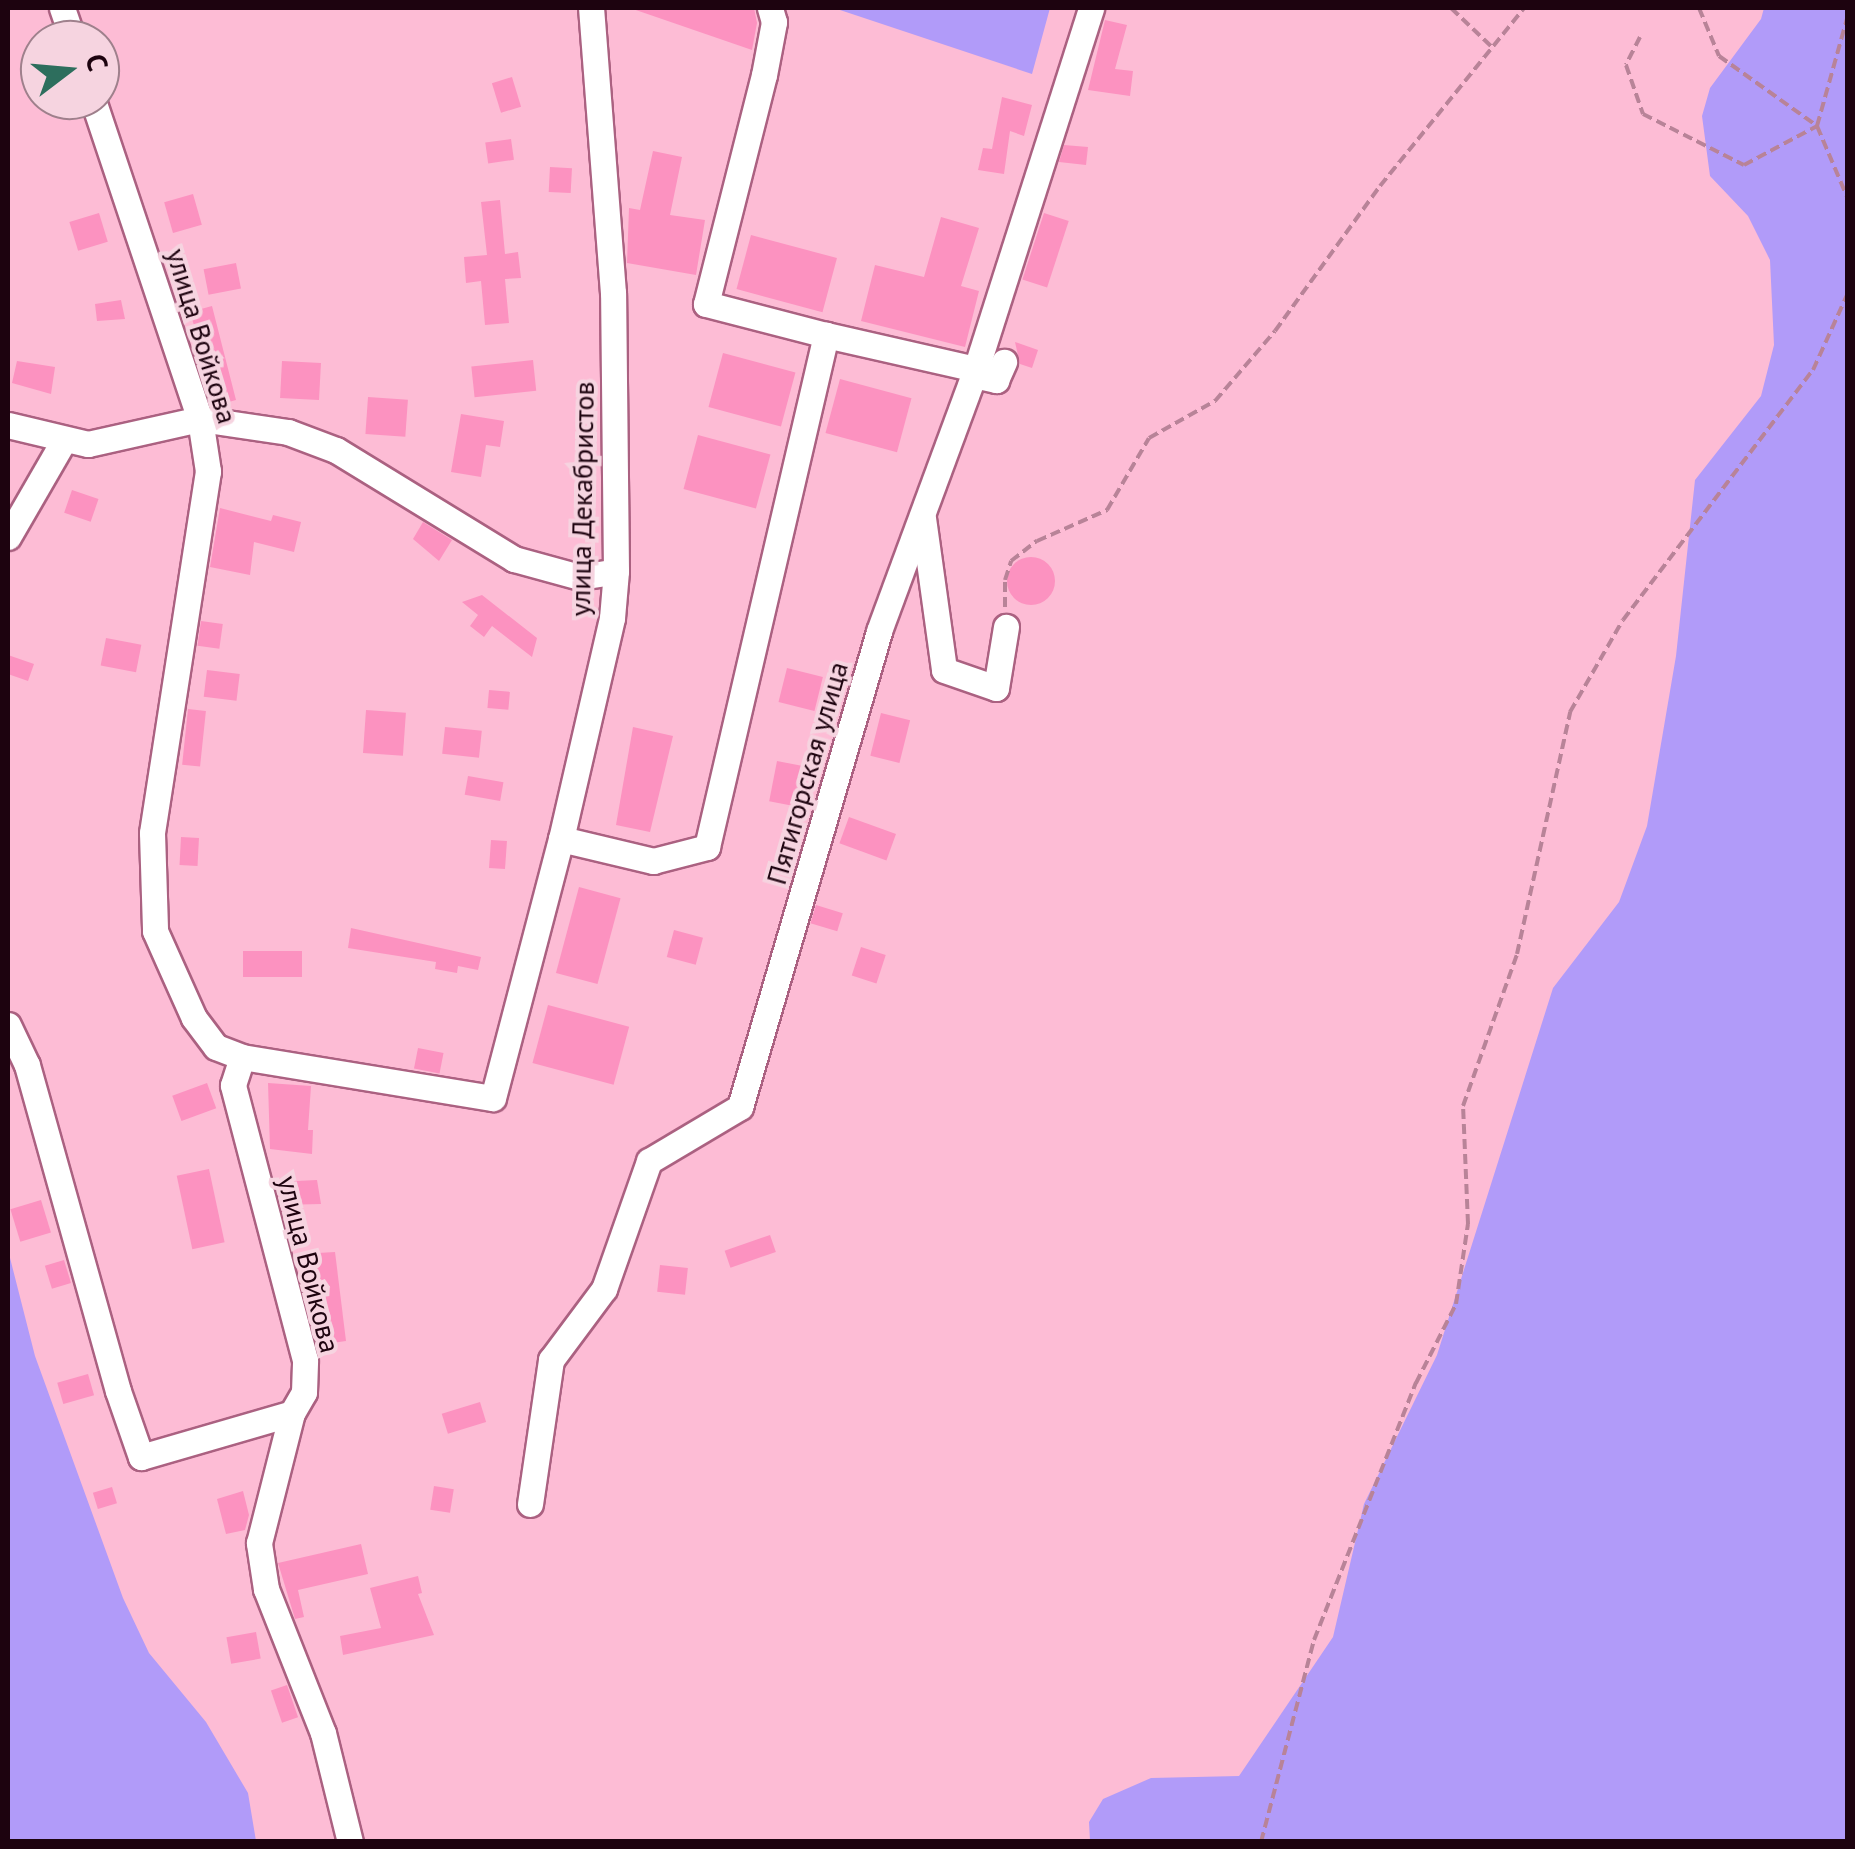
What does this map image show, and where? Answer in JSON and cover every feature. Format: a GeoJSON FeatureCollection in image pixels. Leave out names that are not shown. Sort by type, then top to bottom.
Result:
{"type":"FeatureCollection","features":[{"type":"Feature","properties":{"kind":"street","name":"улица Декабристов"},"geometry":{"type":"LineString","coordinates":[[242,1057],[494,1098],[562,839],[612,618],[616,571],[613,293],[591,8]]}},
{"type":"Feature","properties":{"kind":"street"},"geometry":{"type":"LineString","coordinates":[[770,8],[774,22],[764,75],[706,304],[996,380],[1004,362]]}},
{"type":"Feature","properties":{"kind":"street","name":"Пятигорская улица"},"geometry":{"type":"LineString","coordinates":[[530,1504],[551,1360],[604,1289],[649,1160],[740,1107],[879,631],[975,372],[1091,8]]}},
{"type":"Feature","properties":{"kind":"street","name":"улица Войкова"},"geometry":{"type":"LineString","coordinates":[[101,120],[200,419],[208,471],[152,834],[155,931],[194,1018],[216,1048],[242,1057],[233,1085],[305,1360],[304,1392],[292,1413],[259,1543],[266,1589],[323,1733],[350,1842]]}},
{"type":"Feature","properties":{"kind":"street"},"geometry":{"type":"LineString","coordinates":[[562,839],[652,861],[708,847],[826,335]]}},
{"type":"Feature","properties":{"kind":"street"},"geometry":{"type":"LineString","coordinates":[[8,424],[88,444],[200,419],[288,432],[336,450],[514,559],[580,577],[616,571]]}},
{"type":"Feature","properties":{"kind":"street"},"geometry":{"type":"LineString","coordinates":[[8,537],[64,440]]}},
{"type":"Feature","properties":{"kind":"street"},"geometry":{"type":"LineString","coordinates":[[922,513],[944,670],[996,688],[1006,627]]}},
{"type":"Feature","properties":{"kind":"street"},"geometry":{"type":"LineString","coordinates":[[8,1025],[32,1081],[118,1391],[142,1456],[292,1413]]}},
{"type":"Feature","properties":{"kind":"path"},"geometry":{"type":"LineString","coordinates":[[1451,8],[1492,48]]}},
{"type":"Feature","properties":{"kind":"path"},"geometry":{"type":"LineString","coordinates":[[1006,627],[1004,580],[1010,561],[1037,542],[1107,510],[1149,438],[1216,401],[1275,330],[1380,186],[1524,8]]}},
{"type":"Feature","properties":{"kind":"path"},"geometry":{"type":"LineString","coordinates":[[1699,8],[1719,56],[1817,126],[1848,200]]}},
{"type":"Feature","properties":{"kind":"path"},"geometry":{"type":"LineString","coordinates":[[1640,37],[1626,65],[1643,114],[1744,165],[1817,126],[1848,15]]}},
{"type":"Feature","properties":{"kind":"path"},"geometry":{"type":"LineString","coordinates":[[1262,1842],[1314,1640],[1416,1382],[1456,1304],[1468,1224],[1463,1106],[1516,954],[1570,712],[1624,620],[1813,370],[1848,293]]}},
{"type":"Feature","properties":{"kind":"shaded area"},"geometry":{"type":"Polygon","coordinates":[[[834,8],[1050,8],[1032,74],[834,8]]]}},
{"type":"Feature","properties":{"kind":"shaded area"},"geometry":{"type":"Polygon","coordinates":[[[1764,8],[1848,8],[1847,1841],[1090,1841],[1089,1822],[1103,1799],[1151,1778],[1239,1776],[1333,1637],[1364,1504],[1437,1355],[1553,988],[1619,902],[1647,826],[1676,656],[1695,480],[1761,396],[1774,345],[1770,260],[1748,216],[1710,176],[1702,116],[1710,88],[1761,19],[1764,8]]]}},
{"type":"Feature","properties":{"kind":"shaded area"},"geometry":{"type":"Polygon","coordinates":[[[8,1250],[35,1356],[123,1598],[149,1653],[206,1722],[248,1793],[256,1841],[8,1841],[8,1250]]]}},
{"type":"Feature","properties":{"kind":"building"},"geometry":{"type":"Polygon","coordinates":[[[630,8],[754,8],[757,23],[752,50],[630,8]]]}},
{"type":"Feature","properties":{"kind":"building"},"geometry":{"type":"Polygon","coordinates":[[[1105,20],[1127,25],[1115,69],[1133,71],[1130,96],[1088,90],[1105,20]]]}},
{"type":"Feature","properties":{"kind":"building"},"geometry":{"type":"Polygon","coordinates":[[[512,77],[521,107],[501,113],[492,83],[512,77]]]}},
{"type":"Feature","properties":{"kind":"building"},"geometry":{"type":"Polygon","coordinates":[[[1002,97],[1032,105],[1024,136],[1010,131],[1004,174],[978,170],[983,148],[992,149],[1002,97]]]}},
{"type":"Feature","properties":{"kind":"building"},"geometry":{"type":"Polygon","coordinates":[[[511,139],[514,160],[488,163],[485,143],[511,139]]]}},
{"type":"Feature","properties":{"kind":"building"},"geometry":{"type":"Polygon","coordinates":[[[1064,145],[1088,147],[1086,165],[1059,162],[1064,145]]]}},
{"type":"Feature","properties":{"kind":"building"},"geometry":{"type":"Polygon","coordinates":[[[653,151],[682,157],[670,215],[705,220],[696,275],[627,263],[629,208],[640,210],[653,151]]]}},
{"type":"Feature","properties":{"kind":"building"},"geometry":{"type":"Polygon","coordinates":[[[550,167],[572,168],[571,193],[549,192],[550,167]]]}},
{"type":"Feature","properties":{"kind":"building"},"geometry":{"type":"Polygon","coordinates":[[[193,194],[202,225],[173,233],[164,202],[193,194]]]}},
{"type":"Feature","properties":{"kind":"building"},"geometry":{"type":"Polygon","coordinates":[[[500,200],[505,254],[518,252],[521,278],[505,279],[509,323],[485,325],[481,281],[466,283],[464,257],[487,255],[481,202],[500,200]]]}},
{"type":"Feature","properties":{"kind":"building"},"geometry":{"type":"Polygon","coordinates":[[[99,213],[108,242],[78,251],[69,222],[99,213]]]}},
{"type":"Feature","properties":{"kind":"building"},"geometry":{"type":"Polygon","coordinates":[[[1044,213],[1069,221],[1047,288],[1022,280],[1044,213]]]}},
{"type":"Feature","properties":{"kind":"building"},"geometry":{"type":"Polygon","coordinates":[[[941,217],[979,228],[961,286],[979,291],[965,347],[861,321],[875,265],[924,277],[941,217]]]}},
{"type":"Feature","properties":{"kind":"building"},"geometry":{"type":"Polygon","coordinates":[[[751,235],[837,258],[822,312],[737,289],[751,235]]]}},
{"type":"Feature","properties":{"kind":"building"},"geometry":{"type":"Polygon","coordinates":[[[236,263],[241,289],[209,295],[204,269],[236,263]]]}},
{"type":"Feature","properties":{"kind":"building"},"geometry":{"type":"Polygon","coordinates":[[[121,300],[125,319],[97,321],[95,304],[121,300]]]}},
{"type":"Feature","properties":{"kind":"building"},"geometry":{"type":"Polygon","coordinates":[[[212,306],[236,400],[218,405],[212,404],[199,364],[205,362],[190,312],[212,306]]]}},
{"type":"Feature","properties":{"kind":"building"},"geometry":{"type":"Polygon","coordinates":[[[1015,342],[1038,350],[1032,368],[1020,364],[1015,342]]]}},
{"type":"Feature","properties":{"kind":"building"},"geometry":{"type":"Polygon","coordinates":[[[723,353],[795,372],[781,427],[709,407],[723,353]]]}},
{"type":"Feature","properties":{"kind":"building"},"geometry":{"type":"Polygon","coordinates":[[[533,360],[536,391],[475,397],[471,366],[533,360]]]}},
{"type":"Feature","properties":{"kind":"building"},"geometry":{"type":"Polygon","coordinates":[[[17,361],[55,367],[51,394],[12,383],[17,361]]]}},
{"type":"Feature","properties":{"kind":"building"},"geometry":{"type":"Polygon","coordinates":[[[282,361],[321,363],[319,400],[280,398],[282,361]]]}},
{"type":"Feature","properties":{"kind":"building"},"geometry":{"type":"Polygon","coordinates":[[[840,379],[911,398],[897,452],[826,433],[840,379]]]}},
{"type":"Feature","properties":{"kind":"building"},"geometry":{"type":"Polygon","coordinates":[[[368,397],[408,400],[405,437],[365,434],[368,397]]]}},
{"type":"Feature","properties":{"kind":"building"},"geometry":{"type":"Polygon","coordinates":[[[461,414],[504,421],[500,447],[486,445],[481,477],[451,472],[461,414]]]}},
{"type":"Feature","properties":{"kind":"building"},"geometry":{"type":"Polygon","coordinates":[[[698,435],[770,454],[756,509],[684,489],[698,435]]]}},
{"type":"Feature","properties":{"kind":"building"},"geometry":{"type":"Polygon","coordinates":[[[72,490],[98,499],[91,522],[64,513],[72,490]]]}},
{"type":"Feature","properties":{"kind":"building"},"geometry":{"type":"Polygon","coordinates":[[[220,508],[271,521],[273,515],[301,522],[294,552],[254,542],[250,575],[210,567],[220,508]]]}},
{"type":"Feature","properties":{"kind":"building"},"geometry":{"type":"Polygon","coordinates":[[[423,522],[452,540],[439,561],[413,539],[423,522]]]}},
{"type":"Feature","properties":{"kind":"building"},"geometry":{"type":"Polygon","coordinates":[[[1031,557],[1048,564],[1055,581],[1048,598],[1031,605],[1014,598],[1007,581],[1014,564],[1031,557]]]}},
{"type":"Feature","properties":{"kind":"building"},"geometry":{"type":"Polygon","coordinates":[[[482,595],[537,638],[532,657],[492,626],[484,637],[470,626],[478,615],[462,602],[482,595]]]}},
{"type":"Feature","properties":{"kind":"building"},"geometry":{"type":"Polygon","coordinates":[[[201,621],[223,624],[219,649],[198,646],[201,621]]]}},
{"type":"Feature","properties":{"kind":"building"},"geometry":{"type":"Polygon","coordinates":[[[106,638],[141,645],[136,672],[101,665],[106,638]]]}},
{"type":"Feature","properties":{"kind":"building"},"geometry":{"type":"Polygon","coordinates":[[[8,655],[34,664],[28,681],[8,674],[8,655]]]}},
{"type":"Feature","properties":{"kind":"building"},"geometry":{"type":"Polygon","coordinates":[[[787,668],[823,677],[814,711],[779,702],[787,668]]]}},
{"type":"Feature","properties":{"kind":"building"},"geometry":{"type":"Polygon","coordinates":[[[207,670],[240,674],[236,701],[204,697],[207,670]]]}},
{"type":"Feature","properties":{"kind":"building"},"geometry":{"type":"Polygon","coordinates":[[[489,690],[510,692],[508,710],[487,708],[489,690]]]}},
{"type":"Feature","properties":{"kind":"building"},"geometry":{"type":"Polygon","coordinates":[[[188,709],[206,711],[200,767],[182,765],[188,709]]]}},
{"type":"Feature","properties":{"kind":"building"},"geometry":{"type":"Polygon","coordinates":[[[366,710],[406,713],[403,756],[363,753],[366,710]]]}},
{"type":"Feature","properties":{"kind":"building"},"geometry":{"type":"Polygon","coordinates":[[[881,713],[910,720],[899,763],[870,756],[881,713]]]}},
{"type":"Feature","properties":{"kind":"building"},"geometry":{"type":"Polygon","coordinates":[[[445,727],[482,731],[479,758],[442,754],[445,727]]]}},
{"type":"Feature","properties":{"kind":"building"},"geometry":{"type":"Polygon","coordinates":[[[633,727],[673,736],[650,832],[616,825],[633,727]]]}},
{"type":"Feature","properties":{"kind":"building"},"geometry":{"type":"Polygon","coordinates":[[[777,761],[809,767],[802,808],[769,801],[777,761]]]}},
{"type":"Feature","properties":{"kind":"building"},"geometry":{"type":"Polygon","coordinates":[[[468,776],[503,782],[500,801],[465,795],[468,776]]]}},
{"type":"Feature","properties":{"kind":"building"},"geometry":{"type":"Polygon","coordinates":[[[849,817],[896,834],[886,860],[839,843],[849,817]]]}},
{"type":"Feature","properties":{"kind":"building"},"geometry":{"type":"Polygon","coordinates":[[[181,837],[199,838],[198,866],[180,865],[181,837]]]}},
{"type":"Feature","properties":{"kind":"building"},"geometry":{"type":"Polygon","coordinates":[[[491,840],[507,841],[505,869],[489,868],[491,840]]]}},
{"type":"Feature","properties":{"kind":"building"},"geometry":{"type":"Polygon","coordinates":[[[579,887],[621,898],[597,984],[556,973],[579,887]]]}},
{"type":"Feature","properties":{"kind":"building"},"geometry":{"type":"Polygon","coordinates":[[[816,905],[843,913],[837,931],[810,923],[816,905]]]}},
{"type":"Feature","properties":{"kind":"building"},"geometry":{"type":"Polygon","coordinates":[[[351,928],[481,957],[478,970],[458,966],[457,973],[435,969],[436,962],[348,948],[351,928]]]}},
{"type":"Feature","properties":{"kind":"building"},"geometry":{"type":"Polygon","coordinates":[[[674,930],[703,938],[696,965],[667,957],[674,930]]]}},
{"type":"Feature","properties":{"kind":"building"},"geometry":{"type":"Polygon","coordinates":[[[861,947],[886,955],[876,984],[852,976],[861,947]]]}},
{"type":"Feature","properties":{"kind":"building"},"geometry":{"type":"Polygon","coordinates":[[[243,951],[302,951],[302,977],[243,977],[243,951]]]}},
{"type":"Feature","properties":{"kind":"building"},"geometry":{"type":"Polygon","coordinates":[[[548,1005],[629,1027],[614,1085],[532,1063],[548,1005]]]}},
{"type":"Feature","properties":{"kind":"building"},"geometry":{"type":"Polygon","coordinates":[[[418,1048],[444,1053],[440,1074],[414,1069],[418,1048]]]}},
{"type":"Feature","properties":{"kind":"building"},"geometry":{"type":"Polygon","coordinates":[[[207,1083],[216,1108],[181,1121],[172,1096],[207,1083]]]}},
{"type":"Feature","properties":{"kind":"building"},"geometry":{"type":"Polygon","coordinates":[[[268,1083],[311,1086],[308,1130],[313,1130],[312,1154],[270,1149],[268,1083]]]}},
{"type":"Feature","properties":{"kind":"building"},"geometry":{"type":"Polygon","coordinates":[[[209,1169],[225,1242],[192,1249],[177,1176],[209,1169]]]}},
{"type":"Feature","properties":{"kind":"building"},"geometry":{"type":"Polygon","coordinates":[[[317,1180],[321,1204],[281,1205],[275,1182],[317,1180]]]}},
{"type":"Feature","properties":{"kind":"building"},"geometry":{"type":"Polygon","coordinates":[[[41,1200],[51,1233],[20,1242],[10,1209],[41,1200]]]}},
{"type":"Feature","properties":{"kind":"building"},"geometry":{"type":"Polygon","coordinates":[[[770,1235],[776,1252],[730,1268],[725,1251],[770,1235]]]}},
{"type":"Feature","properties":{"kind":"building"},"geometry":{"type":"Polygon","coordinates":[[[335,1252],[346,1341],[318,1345],[304,1290],[300,1254],[335,1252]]]}},
{"type":"Feature","properties":{"kind":"building"},"geometry":{"type":"Polygon","coordinates":[[[64,1260],[71,1283],[52,1289],[45,1266],[64,1260]]]}},
{"type":"Feature","properties":{"kind":"building"},"geometry":{"type":"Polygon","coordinates":[[[660,1265],[688,1268],[685,1295],[657,1292],[660,1265]]]}},
{"type":"Feature","properties":{"kind":"building"},"geometry":{"type":"Polygon","coordinates":[[[88,1374],[94,1395],[63,1404],[57,1383],[88,1374]]]}},
{"type":"Feature","properties":{"kind":"building"},"geometry":{"type":"Polygon","coordinates":[[[480,1402],[486,1422],[448,1434],[442,1414],[480,1402]]]}},
{"type":"Feature","properties":{"kind":"building"},"geometry":{"type":"Polygon","coordinates":[[[434,1486],[454,1489],[450,1513],[430,1510],[434,1486]]]}},
{"type":"Feature","properties":{"kind":"building"},"geometry":{"type":"Polygon","coordinates":[[[112,1487],[117,1503],[98,1509],[93,1493],[112,1487]]]}},
{"type":"Feature","properties":{"kind":"building"},"geometry":{"type":"Polygon","coordinates":[[[243,1491],[249,1515],[245,1530],[226,1534],[217,1499],[243,1491]]]}},
{"type":"Feature","properties":{"kind":"building"},"geometry":{"type":"Polygon","coordinates":[[[361,1544],[368,1574],[298,1590],[304,1617],[295,1619],[278,1563],[361,1544]]]}},
{"type":"Feature","properties":{"kind":"building"},"geometry":{"type":"Polygon","coordinates":[[[418,1576],[422,1593],[418,1594],[434,1635],[343,1655],[340,1636],[381,1628],[370,1588],[418,1576]]]}},
{"type":"Feature","properties":{"kind":"building"},"geometry":{"type":"Polygon","coordinates":[[[256,1632],[261,1659],[231,1664],[226,1637],[256,1632]]]}},
{"type":"Feature","properties":{"kind":"building"},"geometry":{"type":"Polygon","coordinates":[[[287,1685],[298,1717],[282,1723],[271,1691],[287,1685]]]}}]}
